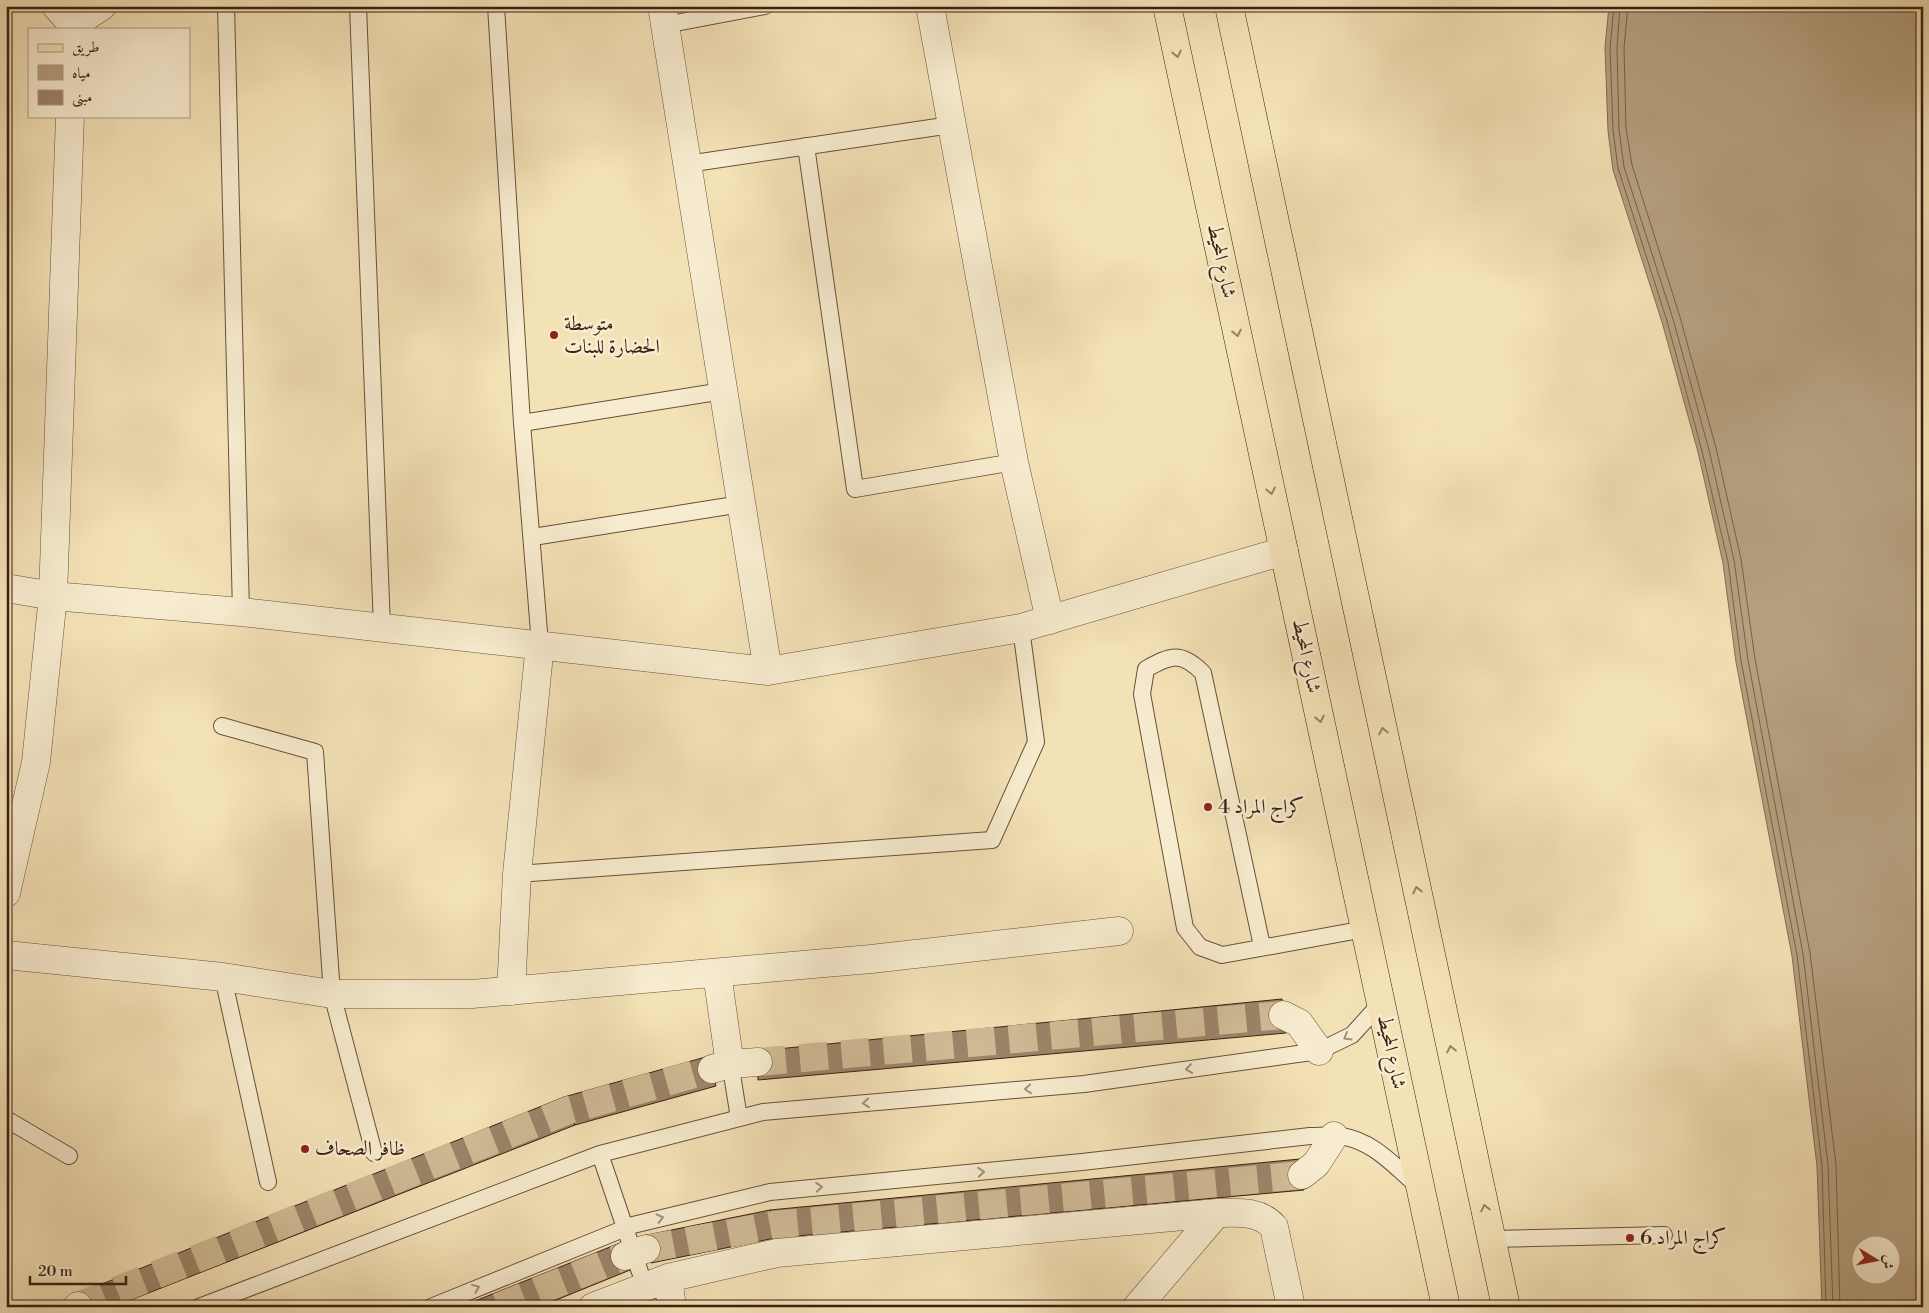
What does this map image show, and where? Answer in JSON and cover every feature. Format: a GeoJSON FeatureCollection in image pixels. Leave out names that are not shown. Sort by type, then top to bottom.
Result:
{"type":"FeatureCollection","features":[{"type":"Feature","properties":{"kind":"main road","name":"شارع المحيط"},"geometry":{"type":"LineString","coordinates":[[1167,6],[1446,1307]]}},
{"type":"Feature","properties":{"kind":"main road"},"geometry":{"type":"LineString","coordinates":[[1229,6],[1506,1307]]}},
{"type":"Feature","properties":{"kind":"street"},"geometry":{"type":"LineString","coordinates":[[67,20],[102,6]]}},
{"type":"Feature","properties":{"kind":"street"},"geometry":{"type":"LineString","coordinates":[[930,6],[1014,462],[1050,620]]}},
{"type":"Feature","properties":{"kind":"street"},"geometry":{"type":"LineString","coordinates":[[663,16],[768,671]]}},
{"type":"Feature","properties":{"kind":"street"},"geometry":{"type":"LineString","coordinates":[[6,893],[36,762],[53,596],[70,118]]}},
{"type":"Feature","properties":{"kind":"street"},"geometry":{"type":"LineString","coordinates":[[6,588],[53,596],[241,612],[768,671],[1021,628],[1284,551]]}},
{"type":"Feature","properties":{"kind":"street"},"geometry":{"type":"LineString","coordinates":[[511,991],[517,874],[540,644]]}},
{"type":"Feature","properties":{"kind":"street"},"geometry":{"type":"LineString","coordinates":[[6,955],[224,977],[332,994],[472,994],[871,959],[1119,931]]}},
{"type":"Feature","properties":{"kind":"street"},"geometry":{"type":"LineString","coordinates":[[717,973],[724,1062],[758,1062]]}},
{"type":"Feature","properties":{"kind":"street"},"geometry":{"type":"LineString","coordinates":[[1283,1015],[1299,1023],[1319,1051]]}},
{"type":"Feature","properties":{"kind":"street"},"geometry":{"type":"LineString","coordinates":[[1302,1175],[1316,1164],[1334,1136]]}},
{"type":"Feature","properties":{"kind":"street"},"geometry":{"type":"LineString","coordinates":[[1137,1307],[1217,1213]]}},
{"type":"Feature","properties":{"kind":"street"},"geometry":{"type":"LineString","coordinates":[[593,1307],[640,1260],[777,1253],[1217,1213],[1258,1215],[1267,1219],[1274,1226],[1291,1307]]}},
{"type":"Feature","properties":{"kind":"street"},"geometry":{"type":"LineString","coordinates":[[640,1260],[672,1307]]}},
{"type":"Feature","properties":{"kind":"lane"},"geometry":{"type":"LineString","coordinates":[[226,6],[241,612]]}},
{"type":"Feature","properties":{"kind":"lane"},"geometry":{"type":"LineString","coordinates":[[358,6],[382,627]]}},
{"type":"Feature","properties":{"kind":"lane"},"geometry":{"type":"LineString","coordinates":[[496,6],[522,422],[533,537],[540,644]]}},
{"type":"Feature","properties":{"kind":"lane"},"geometry":{"type":"LineString","coordinates":[[663,16],[765,6]]}},
{"type":"Feature","properties":{"kind":"lane"},"geometry":{"type":"LineString","coordinates":[[687,164],[951,125]]}},
{"type":"Feature","properties":{"kind":"lane"},"geometry":{"type":"LineString","coordinates":[[806,146],[855,489],[1014,462]]}},
{"type":"Feature","properties":{"kind":"lane"},"geometry":{"type":"LineString","coordinates":[[522,422],[723,391]]}},
{"type":"Feature","properties":{"kind":"lane"},"geometry":{"type":"LineString","coordinates":[[533,537],[741,504]]}},
{"type":"Feature","properties":{"kind":"lane"},"geometry":{"type":"LineString","coordinates":[[517,874],[992,840],[1036,742],[1021,628]]}},
{"type":"Feature","properties":{"kind":"lane"},"geometry":{"type":"LineString","coordinates":[[1262,946],[1203,673],[1191,661],[1182,657],[1166,658],[1146,669],[1142,694],[1185,928],[1200,947],[1222,955],[1262,946],[1365,929]]}},
{"type":"Feature","properties":{"kind":"lane"},"geometry":{"type":"LineString","coordinates":[[222,726],[316,752],[332,994],[374,1154]]}},
{"type":"Feature","properties":{"kind":"lane"},"geometry":{"type":"LineString","coordinates":[[224,977],[268,1182]]}},
{"type":"Feature","properties":{"kind":"lane"},"geometry":{"type":"LineString","coordinates":[[199,1307],[600,1154],[739,1118],[763,1112],[1084,1084],[1319,1051],[1352,1035],[1381,1003]]}},
{"type":"Feature","properties":{"kind":"lane"},"geometry":{"type":"LineString","coordinates":[[724,1062],[739,1118]]}},
{"type":"Feature","properties":{"kind":"lane"},"geometry":{"type":"LineString","coordinates":[[6,1119],[69,1156]]}},
{"type":"Feature","properties":{"kind":"lane"},"geometry":{"type":"LineString","coordinates":[[431,1307],[640,1260],[770,1192],[1082,1162],[1310,1136],[1334,1136],[1365,1143],[1387,1158],[1420,1189]]}},
{"type":"Feature","properties":{"kind":"lane"},"geometry":{"type":"LineString","coordinates":[[600,1154],[640,1260]]}},
{"type":"Feature","properties":{"kind":"lane"},"geometry":{"type":"LineString","coordinates":[[1492,1239],[1664,1236]]}},
{"type":"Feature","properties":{"kind":"water"},"geometry":{"type":"Polygon","coordinates":[[[1609,6],[1923,6],[1923,1307],[1822,1307],[1817,1166],[1792,956],[1736,662],[1723,563],[1698,452],[1662,322],[1613,170],[1608,131],[1605,47],[1609,6]]]}},
{"type":"Feature","properties":{"kind":"building"},"geometry":{"type":"Polygon","coordinates":[[[1282,999],[1286,1033],[758,1080],[757,1051],[1282,999]]]}},
{"type":"Feature","properties":{"kind":"building"},"geometry":{"type":"Polygon","coordinates":[[[709,1056],[716,1086],[575,1125],[564,1097],[709,1056]]]}},
{"type":"Feature","properties":{"kind":"building"},"geometry":{"type":"Polygon","coordinates":[[[564,1097],[575,1125],[113,1307],[78,1307],[75,1295],[564,1097]]]}},
{"type":"Feature","properties":{"kind":"building"},"geometry":{"type":"Polygon","coordinates":[[[1300,1159],[1304,1190],[775,1238],[770,1210],[1300,1159]]]}},
{"type":"Feature","properties":{"kind":"building"},"geometry":{"type":"Polygon","coordinates":[[[770,1210],[775,1238],[651,1263],[642,1236],[770,1210]]]}},
{"type":"Feature","properties":{"kind":"building"},"geometry":{"type":"Polygon","coordinates":[[[620,1243],[630,1270],[539,1307],[460,1307],[620,1243]]]}},
{"type":"Feature","properties":{"kind":"tunnel"},"geometry":{"type":"LineString","coordinates":[[758,1062],[1283,1015]]}},
{"type":"Feature","properties":{"kind":"tunnel"},"geometry":{"type":"LineString","coordinates":[[78,1306],[569,1110],[712,1069]]}},
{"type":"Feature","properties":{"kind":"tunnel"},"geometry":{"type":"LineString","coordinates":[[646,1249],[773,1225],[1302,1175]]}},
{"type":"Feature","properties":{"kind":"tunnel"},"geometry":{"type":"LineString","coordinates":[[498,1307],[625,1256]]}},
{"type":"Feature","properties":{"kind":"place","name":"متوسطة الحضارة للبنات"},"geometry":{"type":"Point","coordinates":[554,335]}},
{"type":"Feature","properties":{"kind":"place","name":"كراج المراد 4"},"geometry":{"type":"Point","coordinates":[1208,807]}},
{"type":"Feature","properties":{"kind":"place","name":"ظافر الصحاف"},"geometry":{"type":"Point","coordinates":[305,1149]}},
{"type":"Feature","properties":{"kind":"place","name":"كراج المراد 6"},"geometry":{"type":"Point","coordinates":[1630,1238]}}]}
